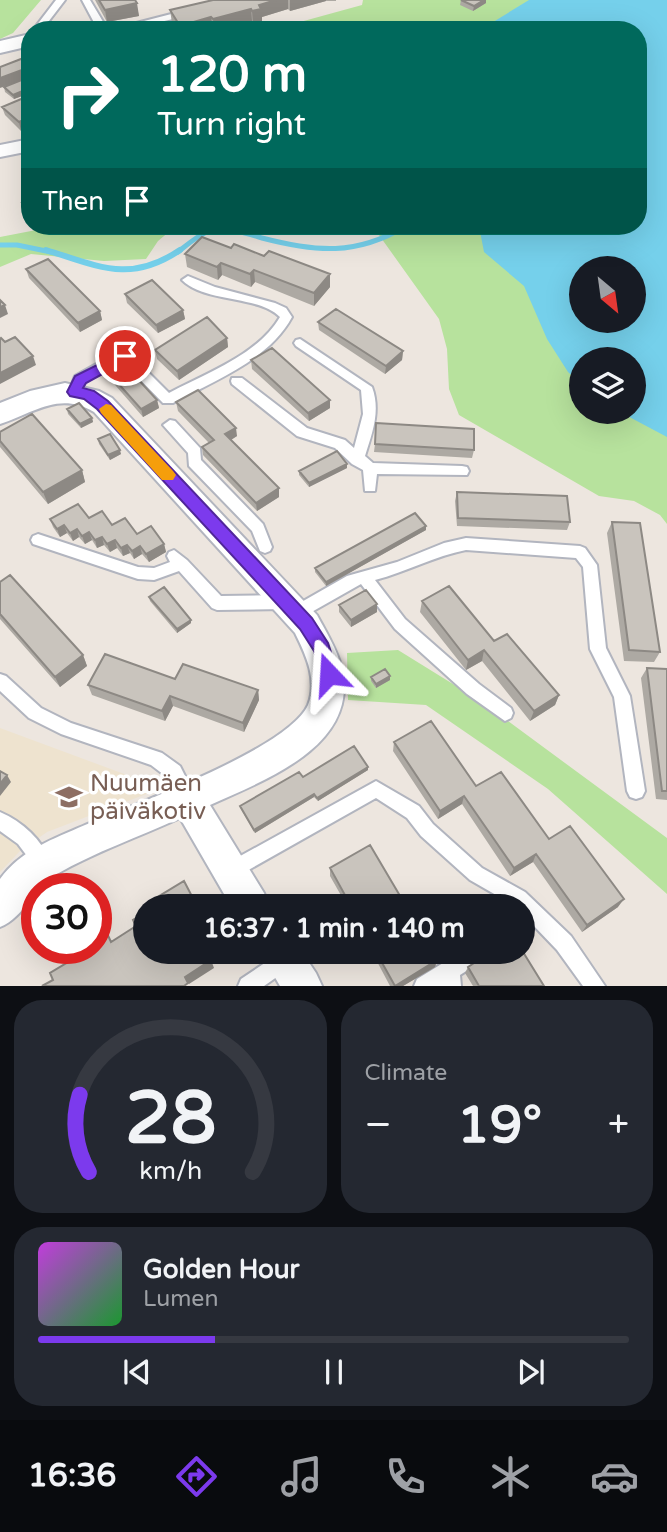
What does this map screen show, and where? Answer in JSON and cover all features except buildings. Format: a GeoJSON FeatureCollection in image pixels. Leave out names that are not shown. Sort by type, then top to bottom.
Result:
{"type":"FeatureCollection","features":[{"type":"Feature","properties":{"kind":"street"},"geometry":{"type":"LineString","coordinates":[[0,47],[21,42]]}},
{"type":"Feature","properties":{"kind":"street"},"geometry":{"type":"LineString","coordinates":[[0,151],[21,147]]}},
{"type":"Feature","properties":{"kind":"street"},"geometry":{"type":"LineString","coordinates":[[0,414],[52,393],[75,392],[88,395],[103,405],[291,608],[322,649],[329,674],[321,716],[307,734],[287,752],[42,862],[18,884],[0,909]]}},
{"type":"Feature","properties":{"kind":"street"},"geometry":{"type":"LineString","coordinates":[[187,798],[244,894]]}},
{"type":"Feature","properties":{"kind":"lane"},"geometry":{"type":"LineString","coordinates":[[44,21],[61,0]]}},
{"type":"Feature","properties":{"kind":"lane"},"geometry":{"type":"LineString","coordinates":[[86,0],[98,21]]}},
{"type":"Feature","properties":{"kind":"lane"},"geometry":{"type":"LineString","coordinates":[[153,21],[201,10]]}},
{"type":"Feature","properties":{"kind":"lane"},"geometry":{"type":"LineString","coordinates":[[75,392],[80,379],[123,355],[168,400],[261,348],[282,328],[286,317],[282,311],[243,297],[206,290],[188,280]]}},
{"type":"Feature","properties":{"kind":"lane"},"geometry":{"type":"LineString","coordinates":[[300,343],[366,387],[370,395],[368,421],[356,460]]}},
{"type":"Feature","properties":{"kind":"lane"},"geometry":{"type":"LineString","coordinates":[[237,381],[302,432],[340,444],[356,460],[370,468],[462,471]]}},
{"type":"Feature","properties":{"kind":"lane"},"geometry":{"type":"LineString","coordinates":[[170,425],[195,452],[194,462],[258,528],[265,547]]}},
{"type":"Feature","properties":{"kind":"lane"},"geometry":{"type":"LineString","coordinates":[[370,468],[370,487]]}},
{"type":"Feature","properties":{"kind":"lane"},"geometry":{"type":"LineString","coordinates":[[38,540],[138,573],[154,574],[178,560],[217,604],[291,608],[363,576],[399,568],[449,547],[466,544],[580,552],[590,565],[598,649],[622,696],[636,792]]}},
{"type":"Feature","properties":{"kind":"lane"},"geometry":{"type":"LineString","coordinates":[[363,576],[400,624],[473,689],[505,713]]}},
{"type":"Feature","properties":{"kind":"lane"},"geometry":{"type":"LineString","coordinates":[[0,681],[34,713],[67,729],[156,759],[174,772],[187,798]]}},
{"type":"Feature","properties":{"kind":"lane"},"geometry":{"type":"LineString","coordinates":[[230,871],[376,789],[414,812],[426,830],[476,874],[512,894]]}},
{"type":"Feature","properties":{"kind":"lane"},"geometry":{"type":"LineString","coordinates":[[0,821],[21,832],[42,862]]}},
{"type":"Feature","properties":{"kind":"lane"},"geometry":{"type":"LineString","coordinates":[[535,922],[564,943],[595,986]]}},
{"type":"Feature","properties":{"kind":"lane"},"geometry":{"type":"LineString","coordinates":[[424,986],[451,978],[466,964]]}},
{"type":"Feature","properties":{"kind":"lane"},"geometry":{"type":"LineString","coordinates":[[248,986],[289,966]]}},
{"type":"Feature","properties":{"kind":"shaded area","name":"Nuumäen päiväkotiv"},"geometry":{"type":"Polygon","coordinates":[[[0,728],[162,788],[47,832],[20,851],[0,872],[0,728]]]}},
{"type":"Feature","properties":{"kind":"green space"},"geometry":{"type":"Polygon","coordinates":[[[0,0],[41,0],[13,33],[0,39],[0,0]]]}},
{"type":"Feature","properties":{"kind":"green space"},"geometry":{"type":"Polygon","coordinates":[[[363,0],[667,0],[667,524],[660,515],[634,501],[599,496],[459,415],[449,389],[447,349],[439,319],[379,235],[647,235],[647,21],[304,21],[362,5],[363,0]]]}},
{"type":"Feature","properties":{"kind":"green space"},"geometry":{"type":"Polygon","coordinates":[[[21,233],[165,235],[146,259],[104,261],[31,254],[0,267],[0,237],[21,233]]]}},
{"type":"Feature","properties":{"kind":"green space"},"geometry":{"type":"Polygon","coordinates":[[[398,650],[482,702],[667,838],[667,894],[548,789],[426,705],[348,700],[347,653],[398,650]]]}},
{"type":"Feature","properties":{"kind":"water"},"geometry":{"type":"Polygon","coordinates":[[[529,0],[667,0],[667,437],[642,424],[646,424],[646,347],[569,347],[569,373],[547,339],[524,286],[484,252],[481,235],[647,235],[647,21],[495,21],[529,0]]]}},
{"type":"Feature","properties":{"kind":"waterway"},"geometry":{"type":"LineString","coordinates":[[178,252],[201,235]]}},
{"type":"Feature","properties":{"kind":"waterway"},"geometry":{"type":"LineString","coordinates":[[251,235],[318,248],[353,247],[390,235]]}},
{"type":"Feature","properties":{"kind":"waterway"},"geometry":{"type":"LineString","coordinates":[[0,245],[17,245],[51,252]]}},
{"type":"Feature","properties":{"kind":"waterway"},"geometry":{"type":"LineString","coordinates":[[46,250],[114,269],[145,267],[180,250]]}},
{"type":"Feature","properties":{"kind":"slow traffic"},"geometry":{"type":"LineString","coordinates":[[106,409],[168,475]]}},
{"type":"Feature","properties":{"kind":"place","name":"Nuumäen päiväkotiv"},"geometry":{"type":"Point","coordinates":[69,797]}},
{"type":"Feature","properties":{"kind":"route"},"geometry":{"type":"LineString","coordinates":[[125,356],[80,379],[75,392],[88,395],[103,405],[306,624],[322,649],[329,674]]}}]}
